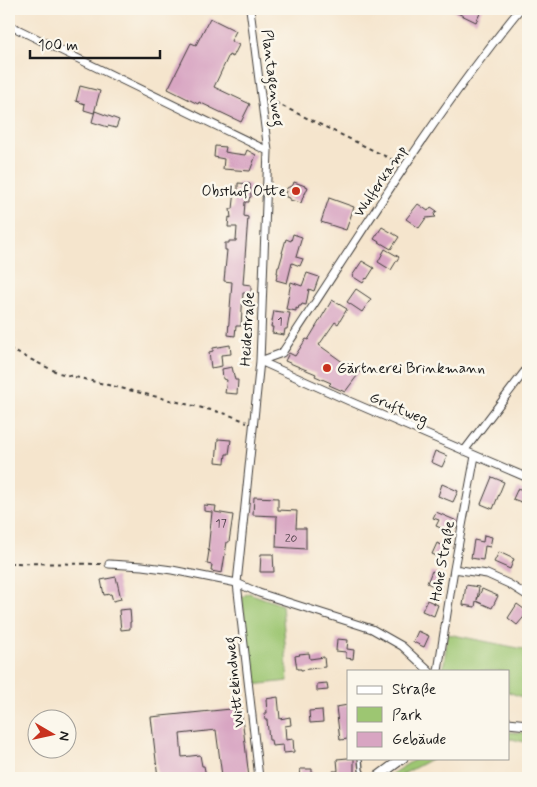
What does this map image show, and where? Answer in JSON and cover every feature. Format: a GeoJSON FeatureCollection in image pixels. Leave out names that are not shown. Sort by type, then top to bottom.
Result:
{"type":"FeatureCollection","features":[{"type":"Feature","properties":{"kind":"street","name":"Plantagenweg"},"geometry":{"type":"LineString","coordinates":[[250,9],[268,151]]}},
{"type":"Feature","properties":{"kind":"street","name":"Wulferkamp"},"geometry":{"type":"LineString","coordinates":[[260,361],[282,354],[405,166],[452,98],[520,9]]}},
{"type":"Feature","properties":{"kind":"street"},"geometry":{"type":"LineString","coordinates":[[9,25],[268,151]]}},
{"type":"Feature","properties":{"kind":"street","name":"Heidestraße"},"geometry":{"type":"LineString","coordinates":[[237,583],[260,361],[268,151]]}},
{"type":"Feature","properties":{"kind":"street","name":"Gruftweg"},"geometry":{"type":"LineString","coordinates":[[260,361],[528,478]]}},
{"type":"Feature","properties":{"kind":"street"},"geometry":{"type":"LineString","coordinates":[[464,451],[528,367]]}},
{"type":"Feature","properties":{"kind":"street","name":"Hohe Straße"},"geometry":{"type":"LineString","coordinates":[[438,670],[454,569],[475,456]]}},
{"type":"Feature","properties":{"kind":"street"},"geometry":{"type":"LineString","coordinates":[[109,564],[157,568],[237,583],[372,630],[402,646],[428,670]]}},
{"type":"Feature","properties":{"kind":"street"},"geometry":{"type":"LineString","coordinates":[[454,569],[487,574],[509,584],[528,596]]}},
{"type":"Feature","properties":{"kind":"street","name":"Wittekindweg"},"geometry":{"type":"LineString","coordinates":[[237,583],[258,778]]}},
{"type":"Feature","properties":{"kind":"street"},"geometry":{"type":"LineString","coordinates":[[510,723],[528,725]]}},
{"type":"Feature","properties":{"kind":"street"},"geometry":{"type":"LineString","coordinates":[[376,778],[401,760]]}},
{"type":"Feature","properties":{"kind":"lane"},"geometry":{"type":"LineString","coordinates":[[360,760],[361,770],[365,778]]}},
{"type":"Feature","properties":{"kind":"path"},"geometry":{"type":"LineString","coordinates":[[260,95],[405,166]]}},
{"type":"Feature","properties":{"kind":"path"},"geometry":{"type":"LineString","coordinates":[[9,348],[59,373],[227,414],[254,425]]}},
{"type":"Feature","properties":{"kind":"path"},"geometry":{"type":"LineString","coordinates":[[9,563],[109,564]]}},
{"type":"Feature","properties":{"kind":"green space"},"geometry":{"type":"Polygon","coordinates":[[[249,593],[282,605],[288,681],[252,685],[242,598],[249,593]]]}},
{"type":"Feature","properties":{"kind":"green space"},"geometry":{"type":"Polygon","coordinates":[[[448,634],[528,650],[525,698],[510,693],[510,670],[443,670],[448,634]]]}},
{"type":"Feature","properties":{"kind":"green space"},"geometry":{"type":"Polygon","coordinates":[[[510,732],[528,733],[528,743],[510,740],[510,732]]]}},
{"type":"Feature","properties":{"kind":"green space"},"geometry":{"type":"Polygon","coordinates":[[[414,760],[429,760],[396,778],[385,778],[414,760]]]}},
{"type":"Feature","properties":{"kind":"building"},"geometry":{"type":"Polygon","coordinates":[[[449,9],[482,9],[476,22],[449,9]]]}},
{"type":"Feature","properties":{"kind":"building"},"geometry":{"type":"Polygon","coordinates":[[[210,18],[236,31],[231,41],[239,45],[233,57],[229,55],[214,87],[250,104],[241,122],[168,89],[191,43],[196,45],[210,18]]]}},
{"type":"Feature","properties":{"kind":"building"},"geometry":{"type":"Polygon","coordinates":[[[80,86],[100,91],[94,113],[84,110],[85,104],[76,101],[80,86]]]}},
{"type":"Feature","properties":{"kind":"building"},"geometry":{"type":"Polygon","coordinates":[[[95,111],[119,120],[116,128],[92,122],[95,111]]]}},
{"type":"Feature","properties":{"kind":"building"},"geometry":{"type":"Polygon","coordinates":[[[215,146],[226,147],[225,152],[245,155],[247,150],[256,155],[250,171],[223,169],[224,159],[214,157],[215,146]]]}},
{"type":"Feature","properties":{"kind":"building","name":"Obsthof Otte"},"geometry":{"type":"Polygon","coordinates":[[[294,182],[308,187],[301,203],[290,200],[285,194],[287,188],[293,185],[294,182]]]}},
{"type":"Feature","properties":{"kind":"building"},"geometry":{"type":"Polygon","coordinates":[[[238,183],[250,184],[251,197],[249,202],[245,202],[244,216],[248,217],[243,284],[251,285],[251,293],[243,293],[241,326],[236,326],[235,336],[228,335],[232,282],[224,281],[227,250],[225,250],[225,243],[236,241],[237,227],[228,227],[229,217],[231,218],[230,209],[233,209],[235,190],[238,191],[238,183]]]}},
{"type":"Feature","properties":{"kind":"building"},"geometry":{"type":"Polygon","coordinates":[[[329,198],[354,207],[346,230],[321,222],[329,198]]]}},
{"type":"Feature","properties":{"kind":"building"},"geometry":{"type":"Polygon","coordinates":[[[418,204],[428,211],[431,207],[437,211],[434,215],[436,217],[426,218],[419,228],[406,219],[418,204]]]}},
{"type":"Feature","properties":{"kind":"building"},"geometry":{"type":"Polygon","coordinates":[[[382,227],[399,237],[391,249],[374,239],[382,227]]]}},
{"type":"Feature","properties":{"kind":"building"},"geometry":{"type":"Polygon","coordinates":[[[293,234],[302,237],[296,257],[303,259],[300,266],[292,263],[287,283],[276,280],[286,239],[291,241],[293,234]]]}},
{"type":"Feature","properties":{"kind":"building"},"geometry":{"type":"Polygon","coordinates":[[[385,249],[399,257],[391,270],[378,262],[385,249]]]}},
{"type":"Feature","properties":{"kind":"building"},"geometry":{"type":"Polygon","coordinates":[[[362,261],[374,268],[363,283],[352,276],[362,261]]]}},
{"type":"Feature","properties":{"kind":"building"},"geometry":{"type":"Polygon","coordinates":[[[307,273],[319,277],[314,291],[309,289],[306,305],[302,304],[298,309],[296,308],[296,311],[286,309],[291,282],[302,286],[307,273]]]}},
{"type":"Feature","properties":{"kind":"building"},"geometry":{"type":"Polygon","coordinates":[[[356,289],[371,299],[362,312],[347,302],[356,289]]]}},
{"type":"Feature","properties":{"kind":"building","name":"Gärtnerei Brinkmann"},"geometry":{"type":"Polygon","coordinates":[[[332,300],[347,309],[338,324],[335,322],[319,345],[360,372],[345,392],[329,385],[331,383],[315,376],[316,374],[285,361],[289,353],[295,356],[306,339],[308,340],[332,300]]]}},
{"type":"Feature","properties":{"kind":"building"},"geometry":{"type":"Polygon","coordinates":[[[274,311],[290,313],[284,335],[272,333],[273,327],[271,327],[274,311]]]}},
{"type":"Feature","properties":{"kind":"building"},"geometry":{"type":"Polygon","coordinates":[[[230,345],[231,354],[221,355],[222,366],[211,368],[209,352],[213,351],[213,348],[230,345]]]}},
{"type":"Feature","properties":{"kind":"building"},"geometry":{"type":"Polygon","coordinates":[[[232,367],[235,380],[238,380],[237,394],[225,393],[227,380],[223,379],[222,369],[232,367]]]}},
{"type":"Feature","properties":{"kind":"building"},"geometry":{"type":"Polygon","coordinates":[[[218,439],[231,440],[229,454],[226,454],[225,463],[216,462],[218,439]]]}},
{"type":"Feature","properties":{"kind":"building"},"geometry":{"type":"Polygon","coordinates":[[[435,451],[447,456],[442,467],[431,462],[435,451]]]}},
{"type":"Feature","properties":{"kind":"building"},"geometry":{"type":"Polygon","coordinates":[[[492,477],[504,482],[493,509],[481,504],[492,477]]]}},
{"type":"Feature","properties":{"kind":"building"},"geometry":{"type":"Polygon","coordinates":[[[442,484],[458,491],[453,502],[438,496],[442,484]]]}},
{"type":"Feature","properties":{"kind":"building"},"geometry":{"type":"Polygon","coordinates":[[[518,488],[528,493],[524,503],[513,499],[518,488]]]}},
{"type":"Feature","properties":{"kind":"building"},"geometry":{"type":"Polygon","coordinates":[[[254,497],[278,498],[278,510],[297,511],[296,528],[306,528],[306,549],[276,547],[277,516],[253,515],[254,497]]]}},
{"type":"Feature","properties":{"kind":"building"},"geometry":{"type":"Polygon","coordinates":[[[204,505],[216,506],[215,512],[233,515],[222,573],[211,571],[212,565],[207,564],[212,512],[204,511],[204,505]]]}},
{"type":"Feature","properties":{"kind":"building"},"geometry":{"type":"Polygon","coordinates":[[[436,512],[457,521],[456,528],[450,525],[448,531],[436,526],[439,520],[433,518],[436,512]]]}},
{"type":"Feature","properties":{"kind":"building"},"geometry":{"type":"Polygon","coordinates":[[[484,535],[492,537],[490,547],[485,546],[483,560],[471,558],[474,540],[483,542],[484,535]]]}},
{"type":"Feature","properties":{"kind":"building"},"geometry":{"type":"Polygon","coordinates":[[[437,543],[448,548],[443,559],[432,554],[437,543]]]}},
{"type":"Feature","properties":{"kind":"building"},"geometry":{"type":"Polygon","coordinates":[[[499,552],[514,559],[510,569],[494,562],[499,552]]]}},
{"type":"Feature","properties":{"kind":"building"},"geometry":{"type":"Polygon","coordinates":[[[261,554],[273,554],[274,572],[260,572],[261,554]]]}},
{"type":"Feature","properties":{"kind":"building"},"geometry":{"type":"Polygon","coordinates":[[[432,571],[443,576],[438,588],[427,583],[432,571]]]}},
{"type":"Feature","properties":{"kind":"building"},"geometry":{"type":"Polygon","coordinates":[[[116,577],[121,599],[113,601],[111,594],[104,595],[101,580],[116,577]]]}},
{"type":"Feature","properties":{"kind":"building"},"geometry":{"type":"Polygon","coordinates":[[[466,585],[479,587],[477,600],[482,589],[498,596],[492,608],[476,601],[475,607],[463,605],[466,585]]]}},
{"type":"Feature","properties":{"kind":"building"},"geometry":{"type":"Polygon","coordinates":[[[427,600],[438,605],[434,616],[422,611],[427,600]]]}},
{"type":"Feature","properties":{"kind":"building"},"geometry":{"type":"Polygon","coordinates":[[[517,604],[528,612],[517,625],[508,618],[517,604]]]}},
{"type":"Feature","properties":{"kind":"building"},"geometry":{"type":"Polygon","coordinates":[[[130,609],[130,629],[121,630],[119,610],[130,609]]]}},
{"type":"Feature","properties":{"kind":"building"},"geometry":{"type":"Polygon","coordinates":[[[418,631],[429,636],[424,647],[413,642],[418,631]]]}},
{"type":"Feature","properties":{"kind":"building"},"geometry":{"type":"Polygon","coordinates":[[[337,639],[348,640],[347,649],[354,650],[353,659],[346,658],[346,652],[336,651],[337,639]]]}},
{"type":"Feature","properties":{"kind":"building"},"geometry":{"type":"Polygon","coordinates":[[[309,653],[310,659],[324,657],[325,667],[297,669],[295,656],[309,653]]]}},
{"type":"Feature","properties":{"kind":"building"},"geometry":{"type":"Polygon","coordinates":[[[327,683],[328,690],[317,691],[317,684],[327,683]]]}},
{"type":"Feature","properties":{"kind":"building"},"geometry":{"type":"Polygon","coordinates":[[[278,697],[280,719],[290,717],[291,725],[285,726],[286,740],[293,739],[294,752],[284,753],[283,745],[272,746],[271,740],[269,740],[267,720],[265,720],[264,713],[267,713],[266,699],[278,697]]]}},
{"type":"Feature","properties":{"kind":"building"},"geometry":{"type":"Polygon","coordinates":[[[347,705],[347,739],[340,740],[336,707],[347,705]]]}},
{"type":"Feature","properties":{"kind":"building"},"geometry":{"type":"Polygon","coordinates":[[[241,708],[249,778],[224,778],[222,776],[216,730],[180,734],[182,757],[200,755],[206,776],[158,778],[151,717],[241,708]]]}},
{"type":"Feature","properties":{"kind":"building"},"geometry":{"type":"Polygon","coordinates":[[[322,710],[323,722],[310,723],[309,711],[322,710]]]}},
{"type":"Feature","properties":{"kind":"building"},"geometry":{"type":"Polygon","coordinates":[[[337,759],[354,760],[354,778],[333,778],[333,771],[338,771],[337,759]]]}},
{"type":"Feature","properties":{"kind":"building"},"geometry":{"type":"Polygon","coordinates":[[[300,769],[312,769],[312,778],[301,778],[300,769]]]}},
{"type":"Feature","properties":{"kind":"place","name":"Obsthof Otte"},"geometry":{"type":"Point","coordinates":[296,191]}},
{"type":"Feature","properties":{"kind":"place","name":"Gärtnerei Brinkmann"},"geometry":{"type":"Point","coordinates":[327,368]}}]}
